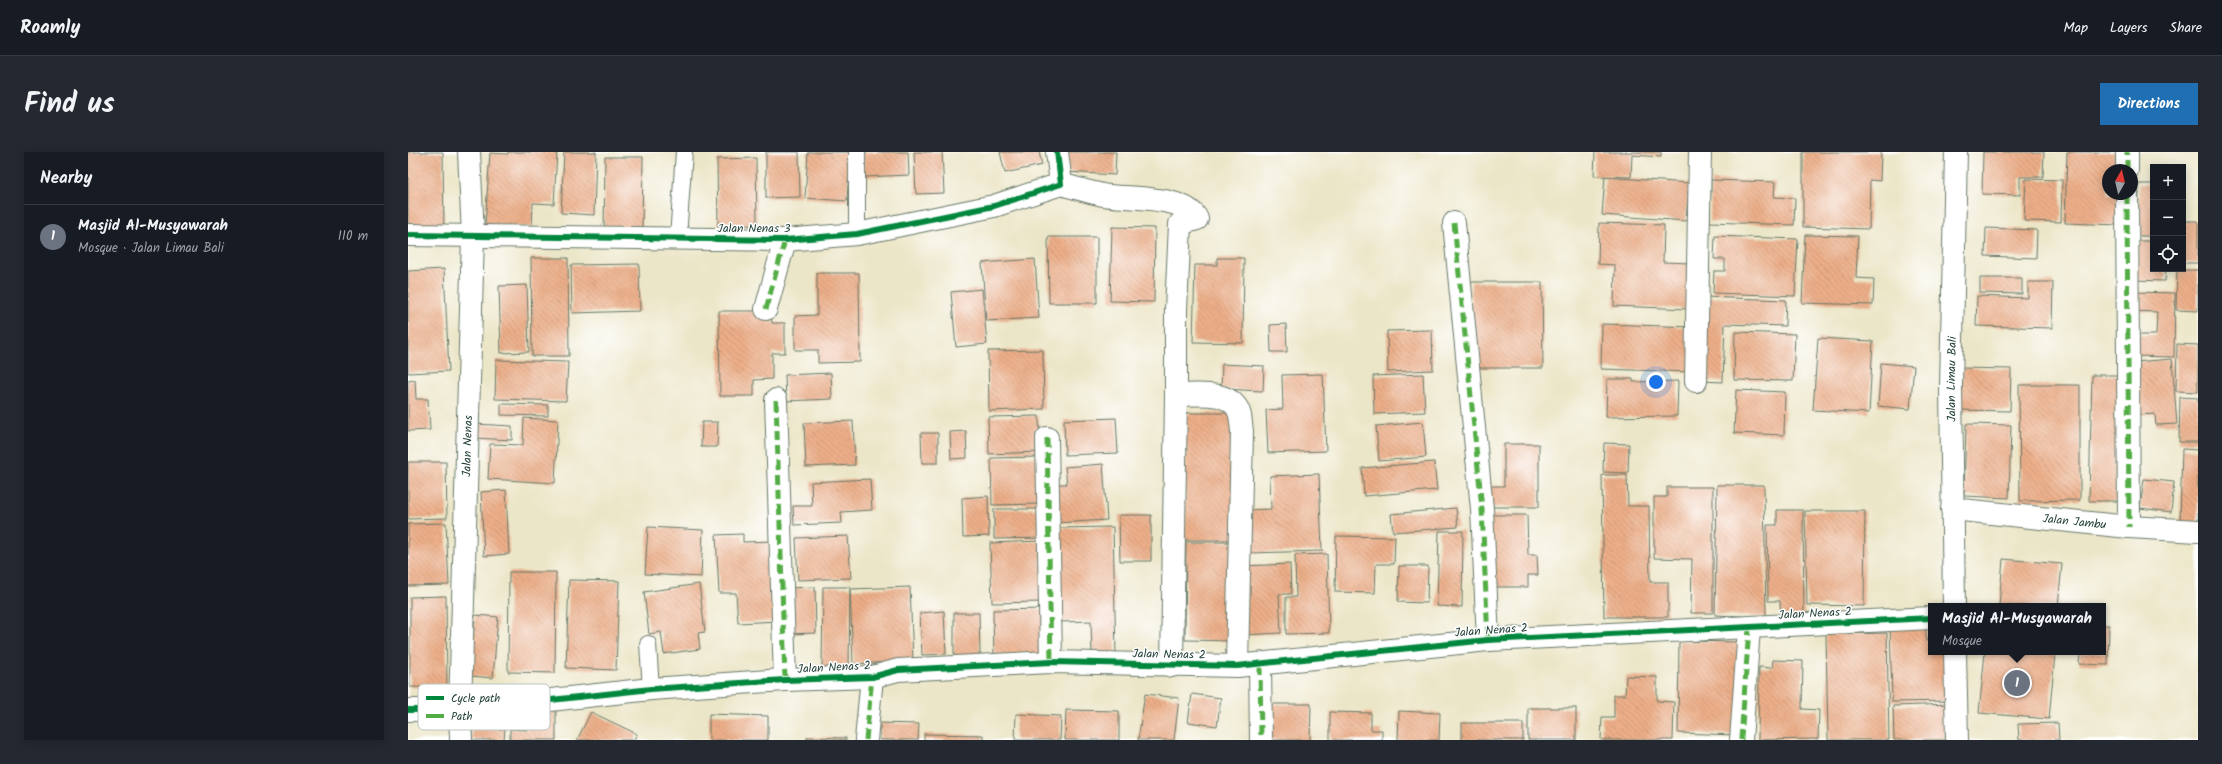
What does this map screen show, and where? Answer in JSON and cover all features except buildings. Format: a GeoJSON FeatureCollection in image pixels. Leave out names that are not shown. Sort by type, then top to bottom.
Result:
{"type":"FeatureCollection","features":[{"type":"Feature","properties":{"kind":"street","name":"Jalan Nenas"},"geometry":{"type":"LineString","coordinates":[[461,684],[473,235],[469,152]]}},
{"type":"Feature","properties":{"kind":"street"},"geometry":{"type":"LineString","coordinates":[[1057,152],[1061,184],[1104,195],[1176,204],[1190,209],[1196,215],[1197,219],[1180,224],[1176,310],[1172,666]]}},
{"type":"Feature","properties":{"kind":"street"},"geometry":{"type":"LineString","coordinates":[[1696,381],[1700,152]]}},
{"type":"Feature","properties":{"kind":"street","name":"Jalan Limau Bali"},"geometry":{"type":"LineString","coordinates":[[1954,603],[1951,386],[1956,152]]}},
{"type":"Feature","properties":{"kind":"street"},"geometry":{"type":"LineString","coordinates":[[2127,152],[2127,164]]}},
{"type":"Feature","properties":{"kind":"street","name":"Jalan Nenas 3"},"geometry":{"type":"LineString","coordinates":[[408,235],[785,240],[857,234],[994,206],[1061,184]]}},
{"type":"Feature","properties":{"kind":"street"},"geometry":{"type":"LineString","coordinates":[[2127,200],[2129,527]]}},
{"type":"Feature","properties":{"kind":"street"},"geometry":{"type":"LineString","coordinates":[[1454,223],[1482,510],[1488,640]]}},
{"type":"Feature","properties":{"kind":"street"},"geometry":{"type":"LineString","coordinates":[[766,309],[785,240]]}},
{"type":"Feature","properties":{"kind":"street"},"geometry":{"type":"LineString","coordinates":[[1176,395],[1215,395],[1233,402],[1240,413],[1242,431],[1237,666]]}},
{"type":"Feature","properties":{"kind":"street"},"geometry":{"type":"LineString","coordinates":[[776,400],[785,680]]}},
{"type":"Feature","properties":{"kind":"street"},"geometry":{"type":"LineString","coordinates":[[1047,438],[1051,662]]}},
{"type":"Feature","properties":{"kind":"street","name":"Jalan Jambu"},"geometry":{"type":"LineString","coordinates":[[1952,509],[2129,527],[2198,531]]}},
{"type":"Feature","properties":{"kind":"street","name":"Jalan Nenas 2"},"geometry":{"type":"LineString","coordinates":[[550,700],[651,689],[785,680],[872,677],[898,670],[1051,662],[1172,666],[1260,665],[1488,640],[1928,618]]}},
{"type":"Feature","properties":{"kind":"street"},"geometry":{"type":"LineString","coordinates":[[1741,740],[1749,628]]}},
{"type":"Feature","properties":{"kind":"street"},"geometry":{"type":"LineString","coordinates":[[1955,655],[1957,740]]}},
{"type":"Feature","properties":{"kind":"street"},"geometry":{"type":"LineString","coordinates":[[1260,665],[1261,740]]}},
{"type":"Feature","properties":{"kind":"street"},"geometry":{"type":"LineString","coordinates":[[866,740],[872,677]]}},
{"type":"Feature","properties":{"kind":"street","name":"Jalan Nenas"},"geometry":{"type":"LineString","coordinates":[[461,730],[461,740]]}},
{"type":"Feature","properties":{"kind":"lane"},"geometry":{"type":"LineString","coordinates":[[678,238],[684,152]]}},
{"type":"Feature","properties":{"kind":"lane"},"geometry":{"type":"LineString","coordinates":[[857,152],[857,234]]}},
{"type":"Feature","properties":{"kind":"lane"},"geometry":{"type":"LineString","coordinates":[[648,644],[651,689]]}},
{"type":"Feature","properties":{"kind":"marked path"},"geometry":{"type":"LineString","coordinates":[[2127,152],[2127,164]]}},
{"type":"Feature","properties":{"kind":"marked path"},"geometry":{"type":"LineString","coordinates":[[2127,200],[2129,527]]}},
{"type":"Feature","properties":{"kind":"marked path"},"geometry":{"type":"LineString","coordinates":[[1454,223],[1482,509],[1488,640]]}},
{"type":"Feature","properties":{"kind":"marked path"},"geometry":{"type":"LineString","coordinates":[[766,309],[785,240]]}},
{"type":"Feature","properties":{"kind":"marked path"},"geometry":{"type":"LineString","coordinates":[[776,400],[785,680]]}},
{"type":"Feature","properties":{"kind":"marked path"},"geometry":{"type":"LineString","coordinates":[[1047,438],[1051,662]]}},
{"type":"Feature","properties":{"kind":"marked path"},"geometry":{"type":"LineString","coordinates":[[1741,740],[1749,628]]}},
{"type":"Feature","properties":{"kind":"marked path"},"geometry":{"type":"LineString","coordinates":[[1260,665],[1261,740]]}},
{"type":"Feature","properties":{"kind":"marked path"},"geometry":{"type":"LineString","coordinates":[[866,740],[872,677]]}},
{"type":"Feature","properties":{"kind":"cycle path"},"geometry":{"type":"LineString","coordinates":[[408,235],[785,240],[857,234],[994,206],[1061,184],[1057,152]]}},
{"type":"Feature","properties":{"kind":"cycle path"},"geometry":{"type":"LineString","coordinates":[[550,700],[651,689],[785,680],[872,677],[898,670],[1051,662],[1237,666],[1488,640],[1928,618]]}},
{"type":"Feature","properties":{"kind":"cycle path"},"geometry":{"type":"LineString","coordinates":[[408,710],[418,710]]}},
{"type":"Feature","properties":{"kind":"place","name":"Masjid Al-Musyawarah"},"geometry":{"type":"Point","coordinates":[2017,683]}}]}
